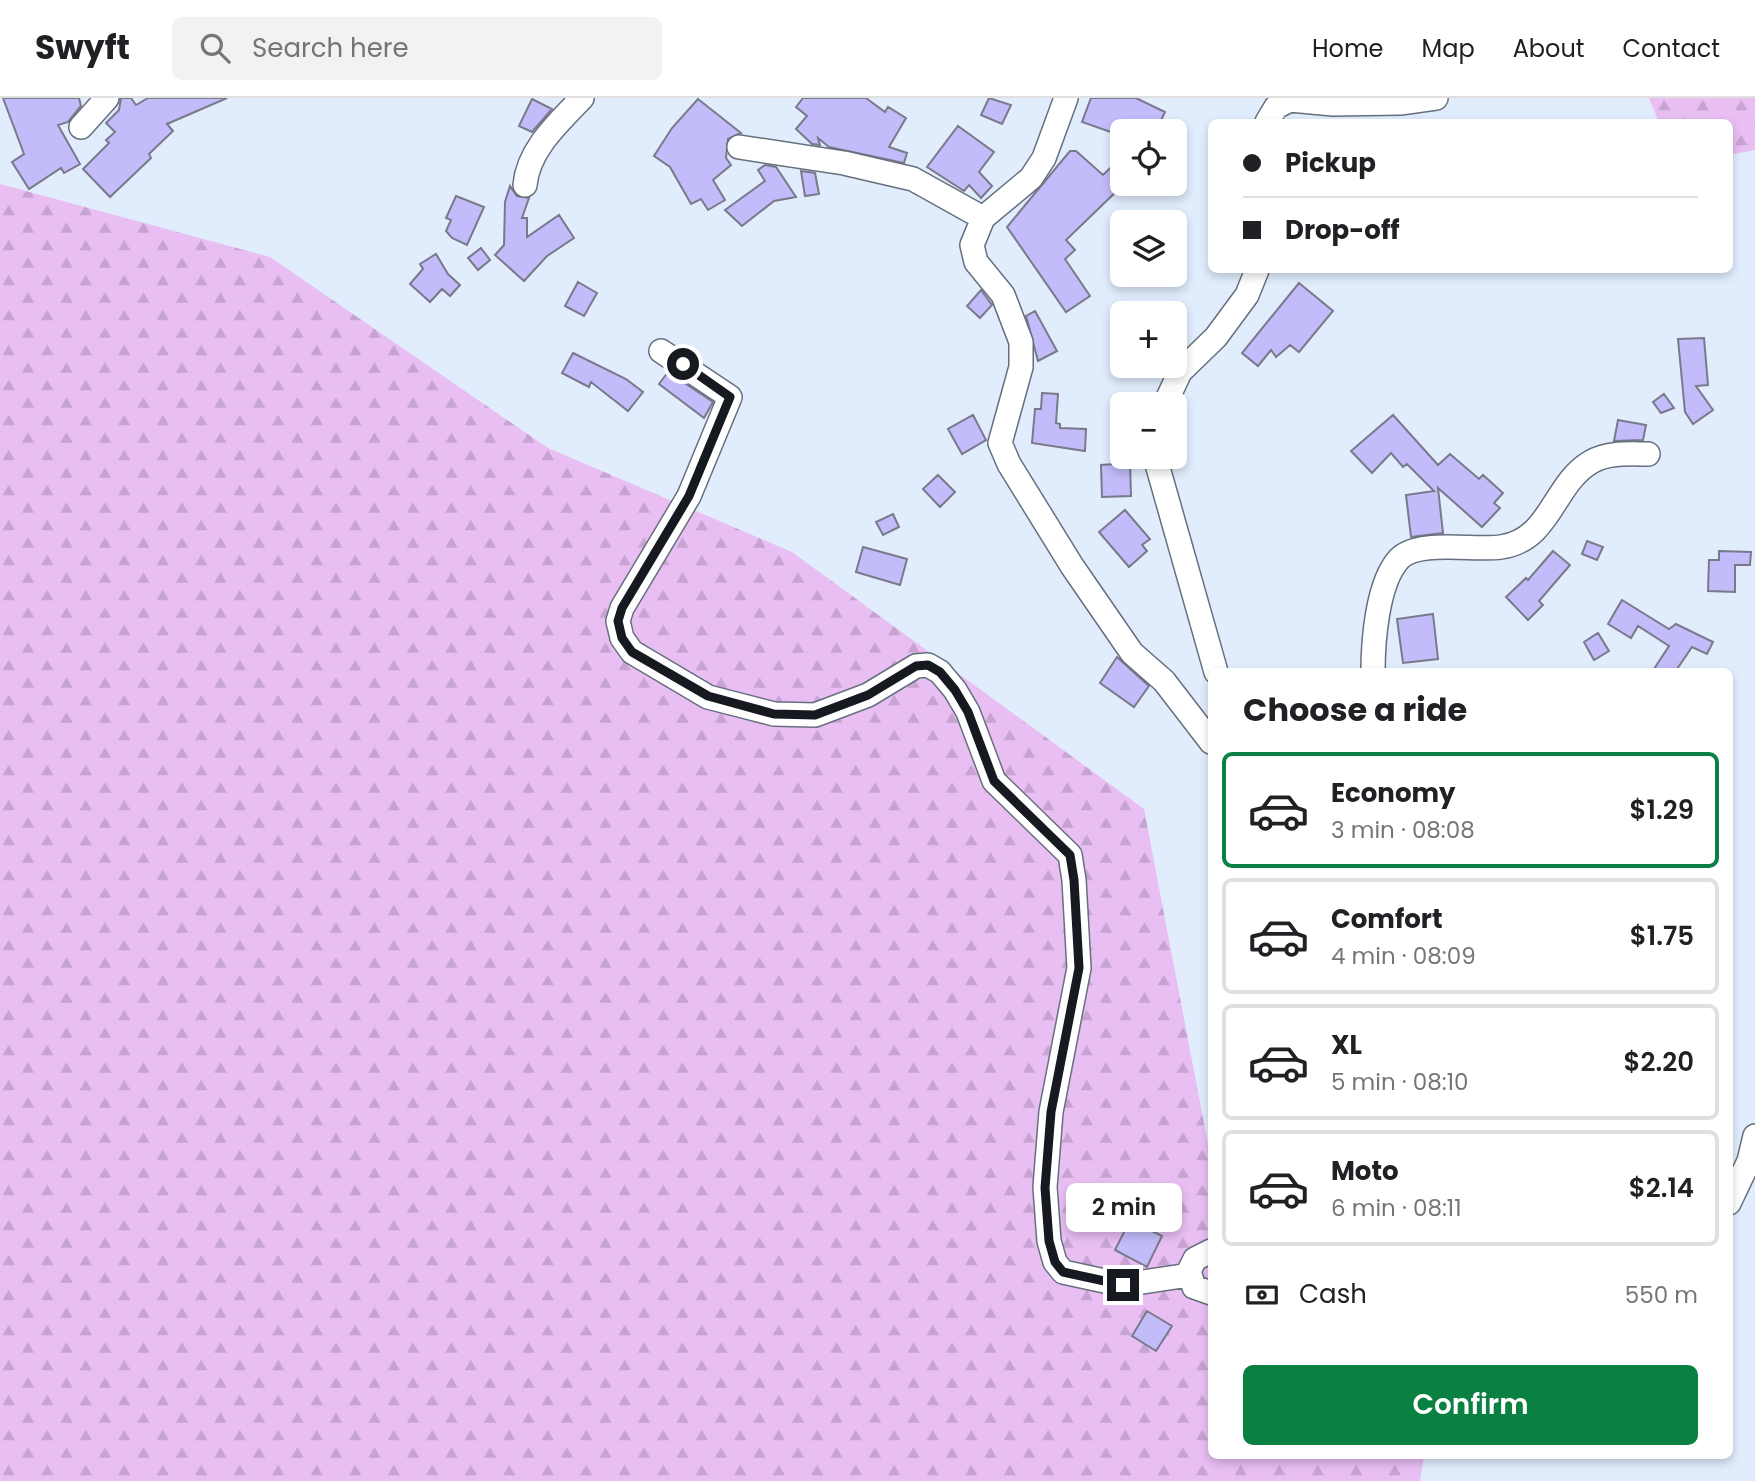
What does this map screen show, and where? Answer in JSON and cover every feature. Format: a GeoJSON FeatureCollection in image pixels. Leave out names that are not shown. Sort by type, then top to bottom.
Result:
{"type":"FeatureCollection","features":[{"type":"Feature","properties":{"kind":"street"},"geometry":{"type":"LineString","coordinates":[[81,127],[107,98]]}},
{"type":"Feature","properties":{"kind":"street"},"geometry":{"type":"LineString","coordinates":[[525,185],[527,169],[545,139],[582,98]]}},
{"type":"Feature","properties":{"kind":"street"},"geometry":{"type":"LineString","coordinates":[[1066,98],[1044,158],[1031,178],[983,218],[972,245],[976,262],[1003,295],[1021,342],[1021,367],[1000,443],[1009,464],[1072,566],[1132,653],[1164,681],[1208,738]]}},
{"type":"Feature","properties":{"kind":"street"},"geometry":{"type":"LineString","coordinates":[[1269,119],[1276,107],[1290,100],[1373,104],[1436,98]]}},
{"type":"Feature","properties":{"kind":"street"},"geometry":{"type":"LineString","coordinates":[[739,147],[844,163],[913,179],[983,218]]}},
{"type":"Feature","properties":{"kind":"street"},"geometry":{"type":"LineString","coordinates":[[1171,392],[1180,372],[1216,337],[1247,295],[1256,273]]}},
{"type":"Feature","properties":{"kind":"street"},"geometry":{"type":"LineString","coordinates":[[661,351],[730,397],[689,496],[622,608],[618,621],[622,638],[632,652],[708,696],[774,714],[815,715],[868,695],[916,666],[928,665],[940,672],[968,712],[994,781],[1070,855],[1079,968],[1051,1112],[1045,1188],[1049,1241],[1055,1262],[1063,1272],[1123,1285],[1189,1275]]}},
{"type":"Feature","properties":{"kind":"street"},"geometry":{"type":"LineString","coordinates":[[1373,668],[1381,601],[1399,559],[1412,549],[1501,547],[1521,543],[1550,515],[1573,478],[1591,462],[1619,453],[1648,454]]}},
{"type":"Feature","properties":{"kind":"street"},"geometry":{"type":"LineString","coordinates":[[1158,469],[1215,668]]}},
{"type":"Feature","properties":{"kind":"street"},"geometry":{"type":"LineString","coordinates":[[1733,1195],[1749,1161],[1755,1136]]}},
{"type":"Feature","properties":{"kind":"street"},"geometry":{"type":"LineString","coordinates":[[1208,1252],[1195,1259],[1189,1275],[1194,1287],[1208,1292]]}},
{"type":"Feature","properties":{"kind":"green space"},"geometry":{"type":"Polygon","coordinates":[[[1649,98],[1755,98],[1755,150],[1733,154],[1733,119],[1658,119],[1649,98]]]}},
{"type":"Feature","properties":{"kind":"green space"},"geometry":{"type":"Polygon","coordinates":[[[0,184],[270,257],[548,448],[792,552],[1144,809],[1208,1144],[1208,1459],[1424,1459],[1420,1481],[0,1481],[0,184]]]}},
{"type":"Feature","properties":{"kind":"building"},"geometry":{"type":"Polygon","coordinates":[[[3,98],[79,98],[81,106],[68,122],[58,125],[80,164],[64,173],[61,168],[29,189],[12,162],[24,154],[3,98]]]}},
{"type":"Feature","properties":{"kind":"building"},"geometry":{"type":"Polygon","coordinates":[[[121,98],[131,98],[136,105],[148,98],[227,98],[167,124],[173,131],[149,154],[151,158],[110,197],[83,169],[109,143],[106,140],[115,132],[106,123],[119,110],[121,98]]]}},
{"type":"Feature","properties":{"kind":"building"},"geometry":{"type":"Polygon","coordinates":[[[803,98],[866,98],[885,112],[888,107],[906,118],[889,147],[907,153],[904,163],[829,147],[818,138],[820,145],[812,144],[796,129],[807,116],[796,107],[803,98]]]}},
{"type":"Feature","properties":{"kind":"building"},"geometry":{"type":"Polygon","coordinates":[[[989,98],[1011,105],[1002,124],[981,115],[989,98]]]}},
{"type":"Feature","properties":{"kind":"building"},"geometry":{"type":"Polygon","coordinates":[[[1091,98],[1136,98],[1165,112],[1162,119],[1110,119],[1110,132],[1082,122],[1091,98]]]}},
{"type":"Feature","properties":{"kind":"building"},"geometry":{"type":"Polygon","coordinates":[[[532,99],[552,109],[532,132],[519,126],[532,99]]]}},
{"type":"Feature","properties":{"kind":"building"},"geometry":{"type":"Polygon","coordinates":[[[698,99],[741,133],[728,139],[726,158],[731,165],[713,180],[725,200],[708,210],[701,199],[691,204],[670,167],[654,156],[672,128],[698,99]]]}},
{"type":"Feature","properties":{"kind":"building"},"geometry":{"type":"Polygon","coordinates":[[[958,126],[994,152],[979,172],[992,186],[981,198],[969,185],[964,191],[927,167],[958,126]]]}},
{"type":"Feature","properties":{"kind":"building"},"geometry":{"type":"Polygon","coordinates":[[[1070,151],[1076,151],[1103,175],[1110,168],[1112,196],[1066,240],[1075,250],[1065,259],[1090,296],[1066,312],[1007,227],[1070,151]]]}},
{"type":"Feature","properties":{"kind":"building"},"geometry":{"type":"Polygon","coordinates":[[[765,165],[776,167],[796,197],[774,201],[742,226],[725,210],[765,181],[758,170],[765,165]]]}},
{"type":"Feature","properties":{"kind":"building"},"geometry":{"type":"Polygon","coordinates":[[[801,171],[815,173],[819,194],[805,196],[801,171]]]}},
{"type":"Feature","properties":{"kind":"building"},"geometry":{"type":"Polygon","coordinates":[[[510,186],[517,196],[529,198],[522,218],[527,218],[527,237],[559,215],[574,238],[547,256],[524,281],[495,255],[504,245],[505,202],[510,186]]]}},
{"type":"Feature","properties":{"kind":"building"},"geometry":{"type":"Polygon","coordinates":[[[456,196],[484,207],[467,245],[452,238],[446,231],[451,220],[446,218],[456,196]]]}},
{"type":"Feature","properties":{"kind":"building"},"geometry":{"type":"Polygon","coordinates":[[[481,248],[490,260],[478,270],[468,258],[481,248]]]}},
{"type":"Feature","properties":{"kind":"building"},"geometry":{"type":"Polygon","coordinates":[[[436,254],[448,274],[460,285],[450,296],[442,289],[430,302],[410,284],[423,269],[420,264],[436,254]]]}},
{"type":"Feature","properties":{"kind":"building"},"geometry":{"type":"Polygon","coordinates":[[[578,282],[597,293],[584,316],[565,306],[578,282]]]}},
{"type":"Feature","properties":{"kind":"building"},"geometry":{"type":"Polygon","coordinates":[[[1299,283],[1333,311],[1299,352],[1290,345],[1276,357],[1271,350],[1258,366],[1242,353],[1299,283]]]}},
{"type":"Feature","properties":{"kind":"building"},"geometry":{"type":"Polygon","coordinates":[[[981,290],[992,305],[980,318],[967,306],[981,290]]]}},
{"type":"Feature","properties":{"kind":"building"},"geometry":{"type":"Polygon","coordinates":[[[1035,311],[1057,351],[1038,361],[1026,316],[1035,311]]]}},
{"type":"Feature","properties":{"kind":"building"},"geometry":{"type":"Polygon","coordinates":[[[1704,338],[1708,385],[1696,386],[1713,410],[1693,424],[1685,412],[1678,339],[1704,338]]]}},
{"type":"Feature","properties":{"kind":"building"},"geometry":{"type":"Polygon","coordinates":[[[573,353],[626,379],[643,392],[628,411],[591,382],[589,387],[562,373],[573,353]]]}},
{"type":"Feature","properties":{"kind":"building"},"geometry":{"type":"Polygon","coordinates":[[[668,372],[713,402],[704,418],[659,384],[668,372]]]}},
{"type":"Feature","properties":{"kind":"building"},"geometry":{"type":"Polygon","coordinates":[[[1042,393],[1058,394],[1056,423],[1060,424],[1060,428],[1086,429],[1085,451],[1032,443],[1035,409],[1041,409],[1042,393]]]}},
{"type":"Feature","properties":{"kind":"building"},"geometry":{"type":"Polygon","coordinates":[[[1664,394],[1674,408],[1661,413],[1653,402],[1664,394]]]}},
{"type":"Feature","properties":{"kind":"building"},"geometry":{"type":"Polygon","coordinates":[[[973,415],[986,440],[962,454],[948,429],[973,415]]]}},
{"type":"Feature","properties":{"kind":"building"},"geometry":{"type":"Polygon","coordinates":[[[1393,415],[1438,465],[1450,454],[1479,479],[1483,475],[1503,493],[1494,503],[1500,508],[1482,527],[1438,488],[1443,533],[1411,537],[1406,495],[1434,491],[1407,464],[1403,467],[1391,453],[1372,473],[1351,451],[1393,415]]]}},
{"type":"Feature","properties":{"kind":"building"},"geometry":{"type":"Polygon","coordinates":[[[1618,420],[1646,425],[1643,440],[1614,441],[1618,420]]]}},
{"type":"Feature","properties":{"kind":"building"},"geometry":{"type":"Polygon","coordinates":[[[1110,464],[1110,469],[1130,469],[1131,496],[1102,497],[1101,465],[1110,464]]]}},
{"type":"Feature","properties":{"kind":"building"},"geometry":{"type":"Polygon","coordinates":[[[938,475],[955,492],[940,507],[923,489],[938,475]]]}},
{"type":"Feature","properties":{"kind":"building"},"geometry":{"type":"Polygon","coordinates":[[[1125,510],[1150,539],[1142,545],[1147,551],[1129,567],[1099,532],[1125,510]]]}},
{"type":"Feature","properties":{"kind":"building"},"geometry":{"type":"Polygon","coordinates":[[[893,514],[899,527],[883,535],[876,522],[893,514]]]}},
{"type":"Feature","properties":{"kind":"building"},"geometry":{"type":"Polygon","coordinates":[[[1587,541],[1603,547],[1597,560],[1582,554],[1587,541]]]}},
{"type":"Feature","properties":{"kind":"building"},"geometry":{"type":"Polygon","coordinates":[[[863,547],[907,559],[900,585],[856,572],[863,547]]]}},
{"type":"Feature","properties":{"kind":"building"},"geometry":{"type":"Polygon","coordinates":[[[1553,551],[1570,565],[1539,601],[1543,605],[1528,620],[1506,597],[1526,578],[1528,580],[1553,551]]]}},
{"type":"Feature","properties":{"kind":"building"},"geometry":{"type":"Polygon","coordinates":[[[1719,551],[1751,552],[1750,565],[1735,565],[1735,592],[1708,591],[1709,560],[1719,560],[1719,551]]]}},
{"type":"Feature","properties":{"kind":"building"},"geometry":{"type":"Polygon","coordinates":[[[1622,600],[1669,629],[1676,624],[1713,642],[1707,654],[1692,647],[1678,668],[1655,668],[1669,646],[1638,626],[1631,638],[1608,624],[1622,600]]]}},
{"type":"Feature","properties":{"kind":"building"},"geometry":{"type":"Polygon","coordinates":[[[1433,614],[1438,659],[1403,663],[1397,619],[1433,614]]]}},
{"type":"Feature","properties":{"kind":"building"},"geometry":{"type":"Polygon","coordinates":[[[1598,633],[1609,651],[1594,660],[1584,642],[1598,633]]]}},
{"type":"Feature","properties":{"kind":"building"},"geometry":{"type":"Polygon","coordinates":[[[1117,657],[1149,686],[1134,707],[1100,683],[1117,657]]]}},
{"type":"Feature","properties":{"kind":"building"},"geometry":{"type":"Polygon","coordinates":[[[1130,1220],[1162,1236],[1147,1267],[1115,1250],[1130,1220]]]}},
{"type":"Feature","properties":{"kind":"building"},"geometry":{"type":"Polygon","coordinates":[[[1147,1311],[1172,1326],[1156,1351],[1132,1336],[1147,1311]]]}},
{"type":"Feature","properties":{"kind":"route"},"geometry":{"type":"LineString","coordinates":[[683,364],[730,397],[711,439],[707,459],[689,496],[622,608],[618,621],[622,638],[632,652],[708,696],[774,714],[815,715],[868,695],[916,666],[928,665],[940,672],[955,690],[968,712],[994,781],[1070,855],[1079,968],[1051,1112],[1045,1188],[1049,1241],[1055,1262],[1063,1272],[1123,1285]]}}]}
